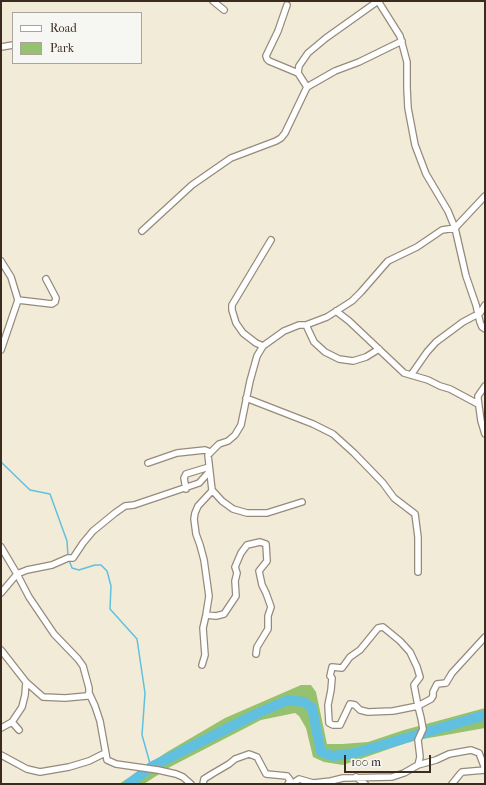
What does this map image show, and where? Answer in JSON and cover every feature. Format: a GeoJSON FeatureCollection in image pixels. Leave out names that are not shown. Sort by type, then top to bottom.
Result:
{"type":"FeatureCollection","features":[{"type":"Feature","properties":{"kind":"street"},"geometry":{"type":"LineString","coordinates":[[214,1],[224,10]]}},
{"type":"Feature","properties":{"kind":"street"},"geometry":{"type":"LineString","coordinates":[[298,72],[299,66],[308,53],[326,38],[378,1],[402,41],[407,62],[408,108],[415,145],[426,174],[448,211],[455,228],[466,276],[482,327],[485,329]]}},
{"type":"Feature","properties":{"kind":"street"},"geometry":{"type":"LineString","coordinates":[[287,5],[278,31],[266,56],[268,61],[298,72],[307,87]]}},
{"type":"Feature","properties":{"kind":"street"},"geometry":{"type":"LineString","coordinates":[[142,231],[178,200],[192,185],[225,162],[231,158],[281,138],[285,133],[307,87],[402,41]]}},
{"type":"Feature","properties":{"kind":"street"},"geometry":{"type":"LineString","coordinates":[[1,47],[12,45]]}},
{"type":"Feature","properties":{"kind":"street"},"geometry":{"type":"LineString","coordinates":[[302,502],[267,513],[247,513],[233,509],[222,502],[212,490],[208,459],[210,452],[219,444],[228,441],[235,435],[243,420],[246,398],[257,356],[263,346],[284,331],[327,317],[352,301],[383,266],[392,259],[417,247],[442,230],[455,228],[485,196]]}},
{"type":"Feature","properties":{"kind":"street"},"geometry":{"type":"LineString","coordinates":[[263,346],[256,343],[243,333],[236,322],[232,310],[234,301],[271,240]]}},
{"type":"Feature","properties":{"kind":"street"},"geometry":{"type":"LineString","coordinates":[[1,261],[11,277],[18,300],[1,350]]}},
{"type":"Feature","properties":{"kind":"street"},"geometry":{"type":"LineString","coordinates":[[18,300],[52,304],[55,302],[56,298],[46,279]]}},
{"type":"Feature","properties":{"kind":"street"},"geometry":{"type":"LineString","coordinates":[[412,375],[427,352],[436,342],[463,322],[480,313],[485,305]]}},
{"type":"Feature","properties":{"kind":"street"},"geometry":{"type":"LineString","coordinates":[[336,311],[349,321],[404,373],[450,389],[478,404]]}},
{"type":"Feature","properties":{"kind":"street"},"geometry":{"type":"LineString","coordinates":[[306,325],[314,342],[325,352],[339,359],[353,361],[366,357],[379,349]]}},
{"type":"Feature","properties":{"kind":"street"},"geometry":{"type":"LineString","coordinates":[[485,386],[478,396],[478,404],[485,434]]}},
{"type":"Feature","properties":{"kind":"street"},"geometry":{"type":"LineString","coordinates":[[246,398],[313,424],[333,434],[383,483],[394,498],[415,514],[418,537],[418,572]]}},
{"type":"Feature","properties":{"kind":"street"},"geometry":{"type":"LineString","coordinates":[[148,463],[177,453],[205,450],[210,452]]}},
{"type":"Feature","properties":{"kind":"street"},"geometry":{"type":"LineString","coordinates":[[186,489],[184,478],[186,474],[209,469]]}},
{"type":"Feature","properties":{"kind":"street"},"geometry":{"type":"LineString","coordinates":[[1,593],[17,574],[27,570],[52,565],[68,558],[73,558],[83,542],[93,531],[115,512],[125,506],[134,505],[186,489],[201,482],[209,469]]}},
{"type":"Feature","properties":{"kind":"street"},"geometry":{"type":"LineString","coordinates":[[202,665],[205,655],[203,628],[208,596],[207,578],[200,545],[196,534],[194,519],[198,506],[212,490]]}},
{"type":"Feature","properties":{"kind":"street"},"geometry":{"type":"LineString","coordinates":[[206,615],[216,616],[224,614],[236,596],[235,581],[237,573],[235,567],[241,553],[248,545],[260,542],[266,544],[266,561],[259,570],[262,586],[271,607],[268,616],[268,629],[257,647],[256,654]]}},
{"type":"Feature","properties":{"kind":"street"},"geometry":{"type":"LineString","coordinates":[[1,547],[29,597],[54,634],[83,666],[88,682],[89,693],[100,721],[107,760],[116,764],[176,774],[191,784]]}},
{"type":"Feature","properties":{"kind":"street"},"geometry":{"type":"LineString","coordinates":[[418,765],[420,757],[418,740],[423,729],[418,706],[414,686],[420,677],[410,652],[383,627],[378,628],[360,650],[350,657],[342,668],[332,667],[330,676],[332,678],[332,690],[328,705],[329,723],[333,725],[340,725],[350,704],[355,705],[360,710],[368,712],[418,706],[431,699],[437,684],[446,683],[452,673],[485,637]]}},
{"type":"Feature","properties":{"kind":"street"},"geometry":{"type":"LineString","coordinates":[[1,650],[26,682],[43,697],[82,697],[87,696],[89,693]]}},
{"type":"Feature","properties":{"kind":"street"},"geometry":{"type":"LineString","coordinates":[[1,728],[12,722],[22,707],[26,682]]}},
{"type":"Feature","properties":{"kind":"street"},"geometry":{"type":"LineString","coordinates":[[12,722],[19,730]]}},
{"type":"Feature","properties":{"kind":"street"},"geometry":{"type":"LineString","coordinates":[[292,784],[298,778],[313,783],[356,777],[392,777],[404,773],[418,765],[449,754],[471,750],[479,753],[484,769],[462,772],[452,784]]}},
{"type":"Feature","properties":{"kind":"street"},"geometry":{"type":"LineString","coordinates":[[1,755],[28,769],[40,772],[69,767],[96,758],[105,753]]}},
{"type":"Feature","properties":{"kind":"street"},"geometry":{"type":"LineString","coordinates":[[203,784],[204,779],[235,759],[249,754],[257,757],[266,774],[287,776],[290,780],[288,784]]}},
{"type":"Feature","properties":{"kind":"street"},"geometry":{"type":"LineString","coordinates":[[356,777],[365,784]]}},
{"type":"Feature","properties":{"kind":"green space"},"geometry":{"type":"Polygon","coordinates":[[[301,685],[311,685],[316,692],[327,744],[368,742],[404,730],[485,708],[485,728],[412,741],[343,765],[324,762],[313,757],[306,728],[299,716],[295,713],[261,720],[170,767],[144,784],[119,784],[167,752],[225,718],[301,685]]]}},
{"type":"Feature","properties":{"kind":"waterway"},"geometry":{"type":"LineString","coordinates":[[1,462],[30,490],[50,494],[67,541],[68,556]]}},
{"type":"Feature","properties":{"kind":"waterway"},"geometry":{"type":"LineString","coordinates":[[69,560],[72,568],[79,570],[95,565],[101,565],[107,571],[111,586],[110,609],[137,639],[145,693],[142,735],[151,767]]}},
{"type":"Feature","properties":{"kind":"waterway"},"geometry":{"type":"LineString","coordinates":[[129,784],[151,767],[256,714],[288,700],[304,702],[312,708],[321,752],[333,756],[355,753],[485,715]]}}]}
